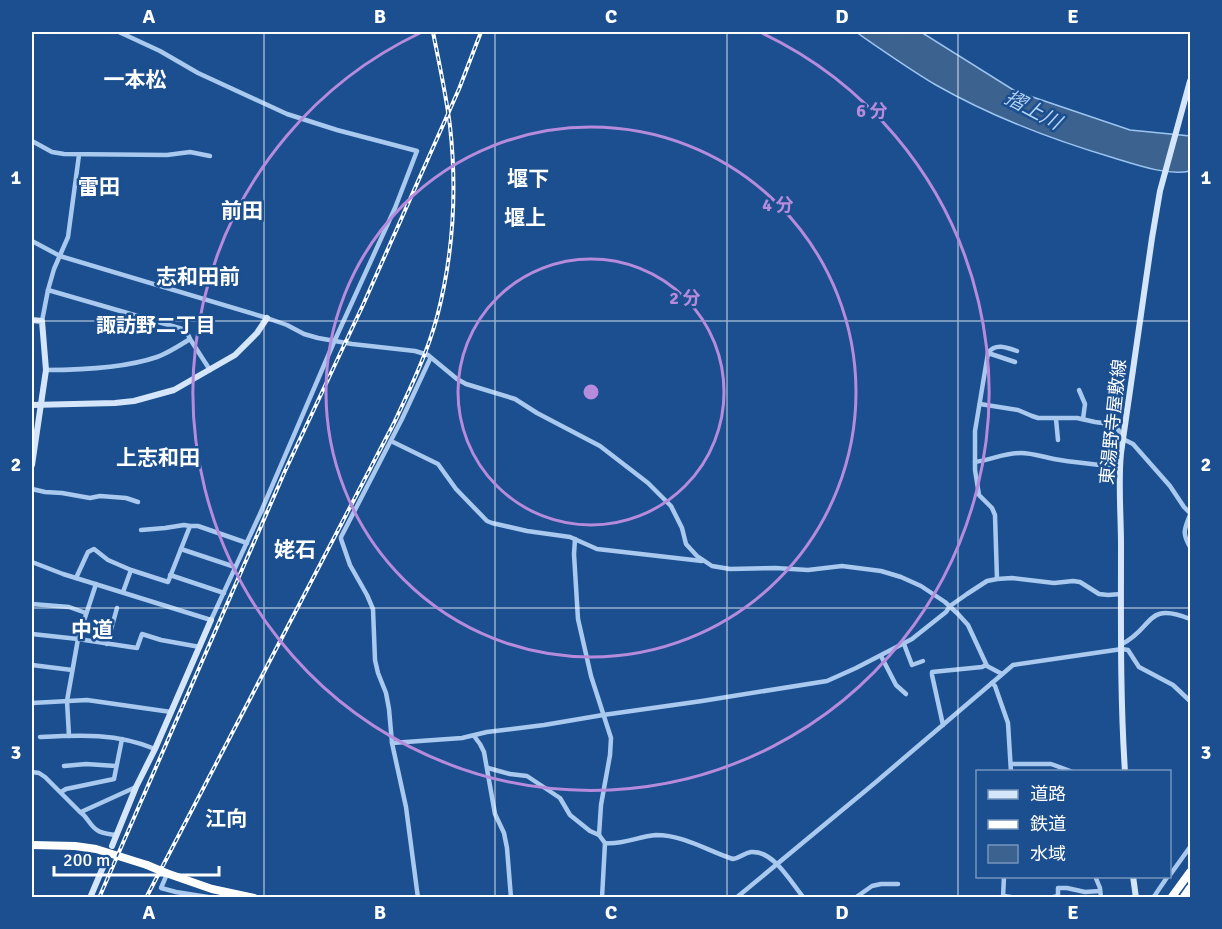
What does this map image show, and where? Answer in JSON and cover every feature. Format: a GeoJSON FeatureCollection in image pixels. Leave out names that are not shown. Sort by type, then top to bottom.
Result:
{"type":"FeatureCollection","features":[{"type":"Feature","properties":{"kind":"highway"},"geometry":{"type":"LineString","coordinates":[[32,844],[96,849],[212,889],[254,897]]}},
{"type":"Feature","properties":{"kind":"highway"},"geometry":{"type":"LineString","coordinates":[[1171,897],[1191,872]]}},
{"type":"Feature","properties":{"kind":"highway"},"geometry":{"type":"LineString","coordinates":[[1184,897],[1191,888]]}},
{"type":"Feature","properties":{"kind":"street"},"geometry":{"type":"LineString","coordinates":[[112,846],[136,787],[155,749],[395,208],[417,151],[287,114],[198,73],[160,51],[119,32]]}},
{"type":"Feature","properties":{"kind":"street","name":"東湯野寺屋敷線"},"geometry":{"type":"LineString","coordinates":[[1125,770],[1121,704],[1120,468],[1160,191],[1191,81]]}},
{"type":"Feature","properties":{"kind":"street"},"geometry":{"type":"LineString","coordinates":[[32,141],[52,152],[64,154],[167,155],[190,152],[210,156]]}},
{"type":"Feature","properties":{"kind":"street"},"geometry":{"type":"LineString","coordinates":[[32,465],[34,438],[46,370],[42,321],[48,290],[68,237],[79,155]]}},
{"type":"Feature","properties":{"kind":"street"},"geometry":{"type":"LineString","coordinates":[[32,241],[60,256],[267,318],[304,334],[334,342],[425,353],[466,384],[515,399],[609,453],[648,483],[671,506],[682,528],[686,544],[697,556],[712,566],[730,569],[808,570],[842,566],[881,571],[901,577],[921,586],[950,606],[968,625],[986,665],[1002,675]]}},
{"type":"Feature","properties":{"kind":"street"},"geometry":{"type":"LineString","coordinates":[[48,290],[186,330],[210,370]]}},
{"type":"Feature","properties":{"kind":"street"},"geometry":{"type":"LineString","coordinates":[[32,405],[134,401],[174,390],[235,355],[257,333],[267,318]]}},
{"type":"Feature","properties":{"kind":"street"},"geometry":{"type":"LineString","coordinates":[[32,320],[42,321]]}},
{"type":"Feature","properties":{"kind":"street"},"geometry":{"type":"LineString","coordinates":[[46,370],[71,370],[139,362],[159,356],[190,339]]}},
{"type":"Feature","properties":{"kind":"street"},"geometry":{"type":"LineString","coordinates":[[997,579],[995,514],[979,495],[977,487],[975,431],[988,353],[999,346],[1017,351]]}},
{"type":"Feature","properties":{"kind":"street"},"geometry":{"type":"LineString","coordinates":[[988,353],[1015,362]]}},
{"type":"Feature","properties":{"kind":"street"},"geometry":{"type":"LineString","coordinates":[[418,897],[406,807],[392,743],[386,693],[375,660],[373,609],[350,565],[341,537],[417,390],[430,358]]}},
{"type":"Feature","properties":{"kind":"street"},"geometry":{"type":"LineString","coordinates":[[1078,390],[1085,404],[1083,419]]}},
{"type":"Feature","properties":{"kind":"street"},"geometry":{"type":"LineString","coordinates":[[980,404],[1018,410],[1038,418],[1077,418],[1113,425],[1170,486],[1191,514],[1184,531],[1184,536],[1191,547]]}},
{"type":"Feature","properties":{"kind":"street"},"geometry":{"type":"LineString","coordinates":[[1056,419],[1058,440]]}},
{"type":"Feature","properties":{"kind":"street"},"geometry":{"type":"LineString","coordinates":[[391,441],[438,464],[456,489],[487,521],[570,537],[597,549],[704,561]]}},
{"type":"Feature","properties":{"kind":"street"},"geometry":{"type":"LineString","coordinates":[[975,462],[1006,454],[1023,453],[1120,468]]}},
{"type":"Feature","properties":{"kind":"street"},"geometry":{"type":"LineString","coordinates":[[32,489],[90,498],[100,496],[126,498],[138,502]]}},
{"type":"Feature","properties":{"kind":"street"},"geometry":{"type":"LineString","coordinates":[[141,530],[184,525],[198,526],[247,543]]}},
{"type":"Feature","properties":{"kind":"street"},"geometry":{"type":"LineString","coordinates":[[76,578],[88,552],[94,549],[108,560],[168,582],[190,526]]}},
{"type":"Feature","properties":{"kind":"street"},"geometry":{"type":"LineString","coordinates":[[575,539],[578,619],[591,676],[611,738],[601,804],[599,835]]}},
{"type":"Feature","properties":{"kind":"street"},"geometry":{"type":"LineString","coordinates":[[181,549],[235,567]]}},
{"type":"Feature","properties":{"kind":"street"},"geometry":{"type":"LineString","coordinates":[[32,562],[211,620]]}},
{"type":"Feature","properties":{"kind":"street"},"geometry":{"type":"LineString","coordinates":[[123,592],[131,570]]}},
{"type":"Feature","properties":{"kind":"street"},"geometry":{"type":"LineString","coordinates":[[170,575],[224,593]]}},
{"type":"Feature","properties":{"kind":"street"},"geometry":{"type":"LineString","coordinates":[[392,743],[462,738],[488,732],[827,681],[881,656],[922,633],[950,606],[987,581],[1012,578],[1054,583],[1073,581],[1080,582],[1099,594],[1121,594]]}},
{"type":"Feature","properties":{"kind":"street"},"geometry":{"type":"LineString","coordinates":[[69,736],[67,701],[72,670],[78,639],[96,584]]}},
{"type":"Feature","properties":{"kind":"street"},"geometry":{"type":"LineString","coordinates":[[32,604],[69,607],[86,613]]}},
{"type":"Feature","properties":{"kind":"street"},"geometry":{"type":"LineString","coordinates":[[107,644],[117,608]]}},
{"type":"Feature","properties":{"kind":"street"},"geometry":{"type":"LineString","coordinates":[[736,897],[777,865],[1013,664],[1122,646],[1159,613],[1165,612],[1191,619]]}},
{"type":"Feature","properties":{"kind":"street"},"geometry":{"type":"LineString","coordinates":[[32,634],[137,648],[142,634],[160,640],[200,646]]}},
{"type":"Feature","properties":{"kind":"street"},"geometry":{"type":"LineString","coordinates":[[904,644],[912,665],[923,661]]}},
{"type":"Feature","properties":{"kind":"street"},"geometry":{"type":"LineString","coordinates":[[1122,646],[1128,650],[1139,668],[1173,685],[1191,701]]}},
{"type":"Feature","properties":{"kind":"street"},"geometry":{"type":"LineString","coordinates":[[881,656],[896,685],[906,694]]}},
{"type":"Feature","properties":{"kind":"street"},"geometry":{"type":"LineString","coordinates":[[32,665],[72,670]]}},
{"type":"Feature","properties":{"kind":"street"},"geometry":{"type":"LineString","coordinates":[[943,725],[932,672],[986,665]]}},
{"type":"Feature","properties":{"kind":"street"},"geometry":{"type":"LineString","coordinates":[[992,683],[1008,723],[1011,770]]}},
{"type":"Feature","properties":{"kind":"street"},"geometry":{"type":"LineString","coordinates":[[32,703],[103,701],[171,712]]}},
{"type":"Feature","properties":{"kind":"street"},"geometry":{"type":"LineString","coordinates":[[40,737],[91,735],[122,739],[155,749]]}},
{"type":"Feature","properties":{"kind":"street"},"geometry":{"type":"LineString","coordinates":[[474,736],[484,752],[495,814],[504,833],[511,897]]}},
{"type":"Feature","properties":{"kind":"street"},"geometry":{"type":"LineString","coordinates":[[62,792],[66,789],[114,779],[122,739]]}},
{"type":"Feature","properties":{"kind":"street"},"geometry":{"type":"LineString","coordinates":[[64,766],[86,764],[116,766]]}},
{"type":"Feature","properties":{"kind":"street"},"geometry":{"type":"LineString","coordinates":[[1011,764],[1051,764],[1070,770]]}},
{"type":"Feature","properties":{"kind":"street"},"geometry":{"type":"LineString","coordinates":[[488,768],[526,776],[560,798],[576,821],[599,835],[605,843],[602,897]]}},
{"type":"Feature","properties":{"kind":"street"},"geometry":{"type":"LineString","coordinates":[[32,772],[45,777],[62,792],[80,812],[84,813],[95,829],[116,835]]}},
{"type":"Feature","properties":{"kind":"street"},"geometry":{"type":"LineString","coordinates":[[80,812],[136,787]]}},
{"type":"Feature","properties":{"kind":"street"},"geometry":{"type":"LineString","coordinates":[[605,843],[615,844],[644,836],[662,836],[690,842],[733,859],[746,853],[762,853],[789,875],[804,897]]}},
{"type":"Feature","properties":{"kind":"street"},"geometry":{"type":"LineString","coordinates":[[1171,873],[1191,847]]}},
{"type":"Feature","properties":{"kind":"street"},"geometry":{"type":"LineString","coordinates":[[90,897],[106,860]]}},
{"type":"Feature","properties":{"kind":"street"},"geometry":{"type":"LineString","coordinates":[[167,873],[161,888],[214,897]]}},
{"type":"Feature","properties":{"kind":"street"},"geometry":{"type":"LineString","coordinates":[[1004,878],[1003,897],[1018,897]]}},
{"type":"Feature","properties":{"kind":"street"},"geometry":{"type":"LineString","coordinates":[[1050,897],[1058,896],[1058,888],[1101,894],[1096,878]]}},
{"type":"Feature","properties":{"kind":"street"},"geometry":{"type":"LineString","coordinates":[[1133,878],[1136,897]]}},
{"type":"Feature","properties":{"kind":"street"},"geometry":{"type":"LineString","coordinates":[[1153,897],[1167,878]]}},
{"type":"Feature","properties":{"kind":"street"},"geometry":{"type":"LineString","coordinates":[[855,897],[872,886],[898,884]]}},
{"type":"Feature","properties":{"kind":"water","name":"摺上川"},"geometry":{"type":"Polygon","coordinates":[[[856,32],[921,32],[1015,91],[1130,130],[1190,136],[1190,171],[1172,172],[1142,167],[1023,127],[936,85],[856,32]]]}},
{"type":"Feature","properties":{"kind":"railway"},"geometry":{"type":"LineString","coordinates":[[146,898],[394,423],[418,371],[433,331],[447,270],[453,198],[450,126],[433,32]]}},
{"type":"Feature","properties":{"kind":"railway"},"geometry":{"type":"LineString","coordinates":[[99,898],[285,471],[363,305],[459,89],[481,32]]}},
{"type":"Feature","properties":{"kind":"district","name":"一本松"},"geometry":{"type":"Point","coordinates":[135,80]}},
{"type":"Feature","properties":{"kind":"district","name":"堰下"},"geometry":{"type":"Point","coordinates":[528,179]}},
{"type":"Feature","properties":{"kind":"district","name":"雷田"},"geometry":{"type":"Point","coordinates":[99,187]}},
{"type":"Feature","properties":{"kind":"district","name":"前田"},"geometry":{"type":"Point","coordinates":[242,211]}},
{"type":"Feature","properties":{"kind":"district","name":"堰上"},"geometry":{"type":"Point","coordinates":[525,218]}},
{"type":"Feature","properties":{"kind":"district","name":"志和田前"},"geometry":{"type":"Point","coordinates":[198,277]}},
{"type":"Feature","properties":{"kind":"district","name":"諏訪野二丁目"},"geometry":{"type":"Point","coordinates":[156,325]}},
{"type":"Feature","properties":{"kind":"district","name":"上志和田"},"geometry":{"type":"Point","coordinates":[158,458]}},
{"type":"Feature","properties":{"kind":"district","name":"姥石"},"geometry":{"type":"Point","coordinates":[295,550]}},
{"type":"Feature","properties":{"kind":"district","name":"中道"},"geometry":{"type":"Point","coordinates":[92,630]}},
{"type":"Feature","properties":{"kind":"district","name":"江向"},"geometry":{"type":"Point","coordinates":[226,819]}}]}
